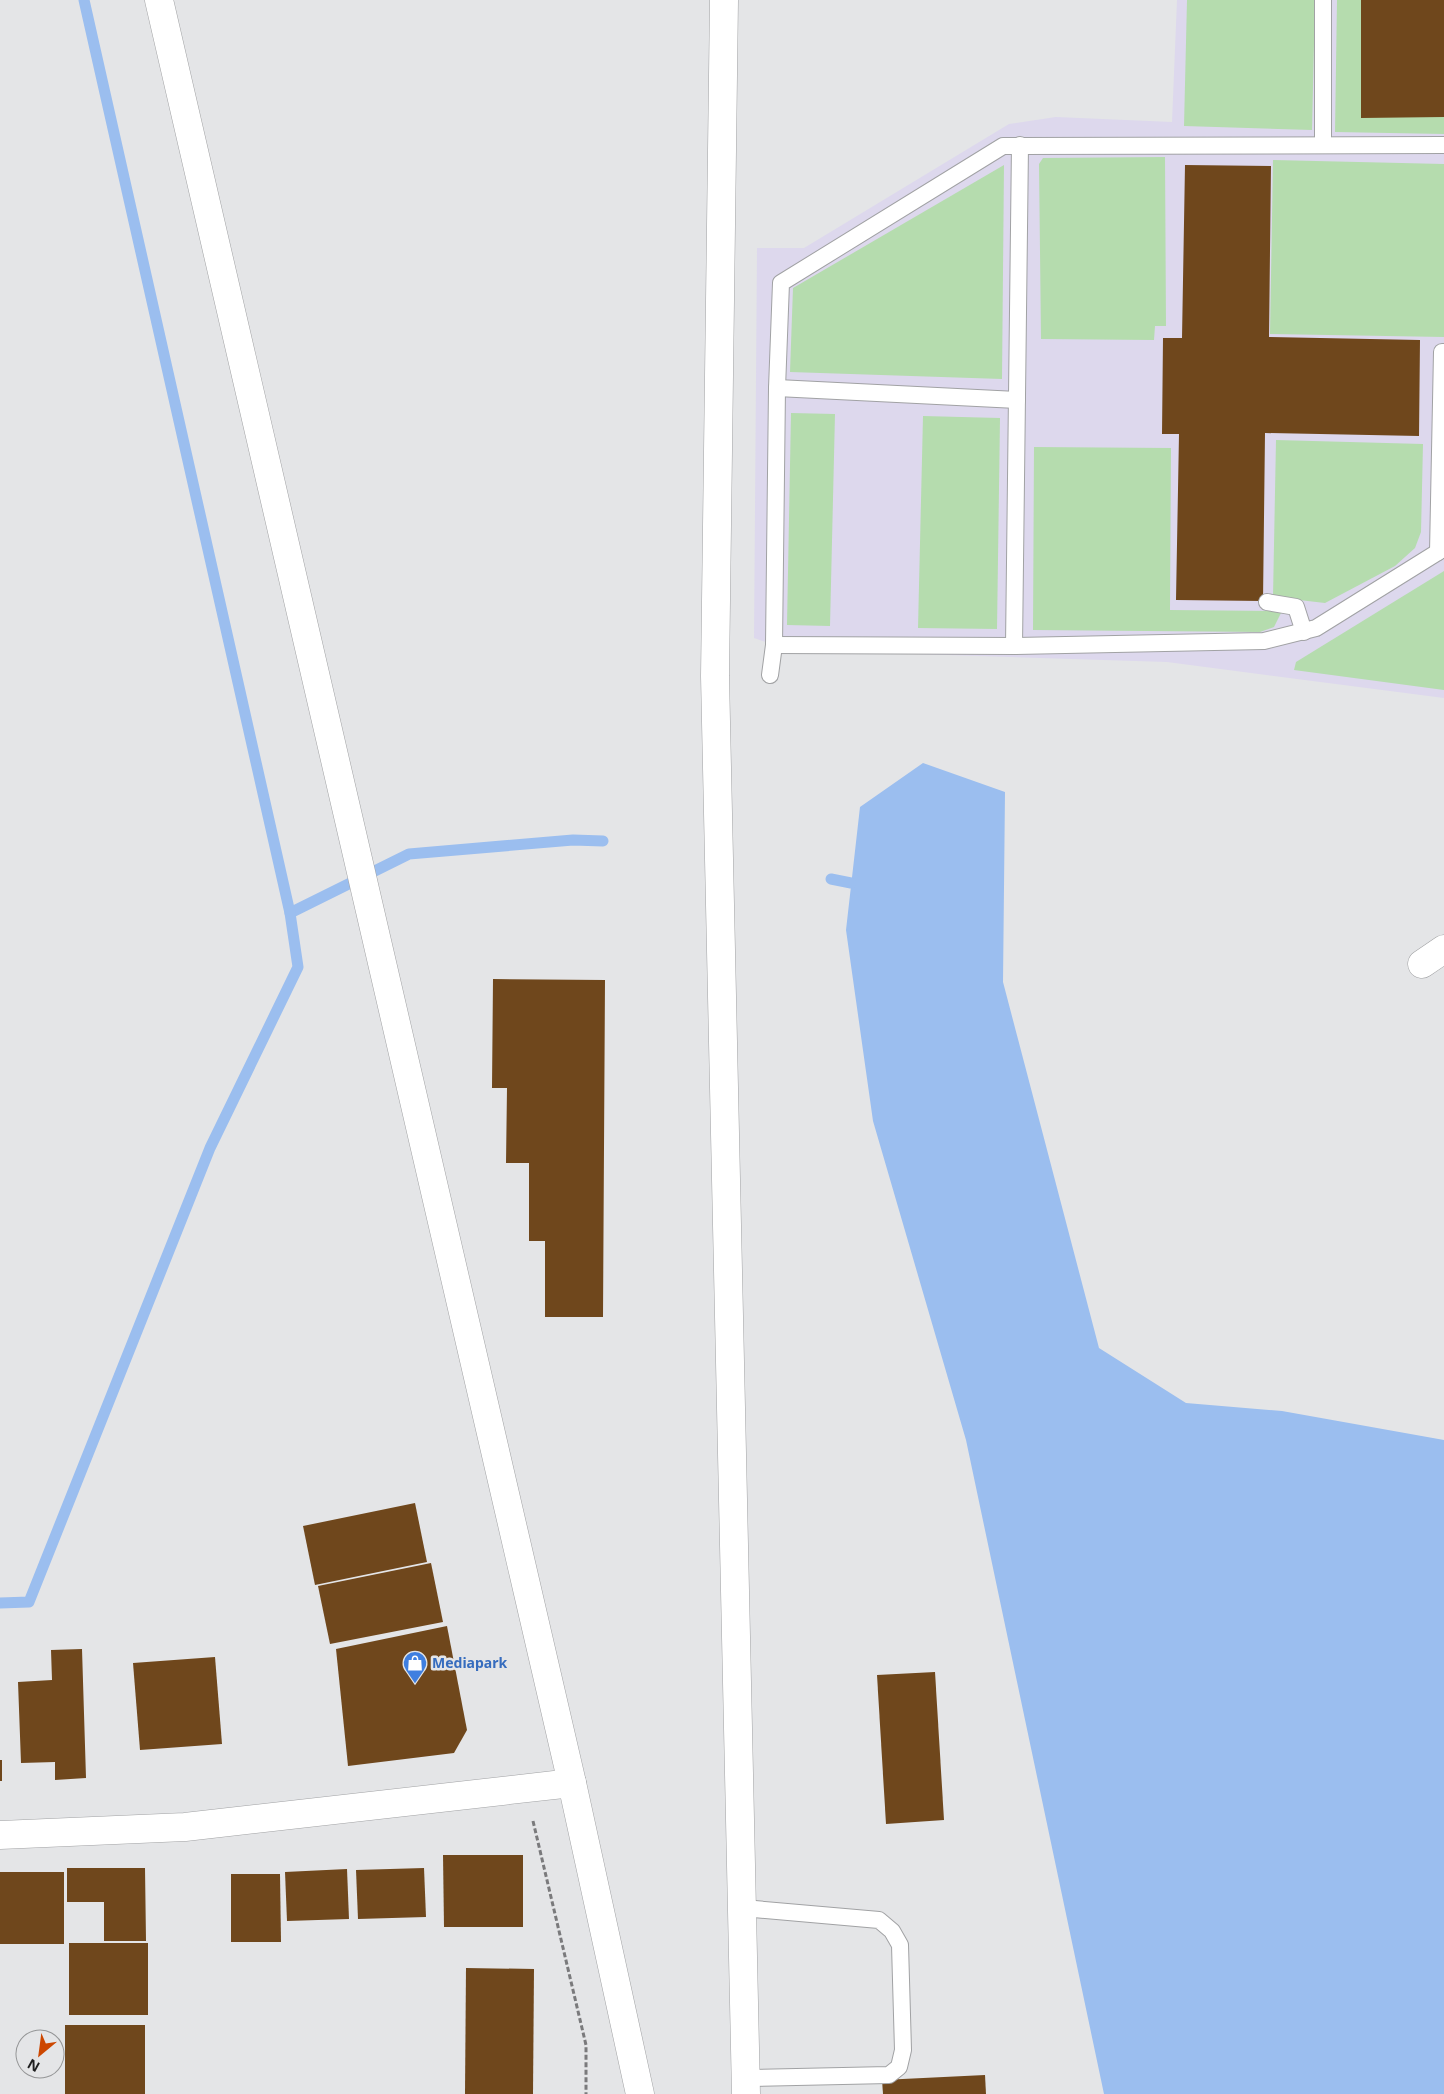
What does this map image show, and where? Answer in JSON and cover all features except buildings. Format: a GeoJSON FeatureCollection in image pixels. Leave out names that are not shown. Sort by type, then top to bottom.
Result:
{"type":"FeatureCollection","features":[{"type":"Feature","properties":{"kind":"street"},"geometry":{"type":"LineString","coordinates":[[159,0],[379,943],[572,1783],[640,2094]]}},
{"type":"Feature","properties":{"kind":"street"},"geometry":{"type":"LineString","coordinates":[[724,0],[715,676],[747,2086]]}},
{"type":"Feature","properties":{"kind":"street"},"geometry":{"type":"LineString","coordinates":[[1422,964],[1444,949]]}},
{"type":"Feature","properties":{"kind":"street"},"geometry":{"type":"LineString","coordinates":[[0,1834],[185,1828],[572,1783]]}},
{"type":"Feature","properties":{"kind":"lane"},"geometry":{"type":"LineString","coordinates":[[1323,0],[1323,145]]}},
{"type":"Feature","properties":{"kind":"lane"},"geometry":{"type":"LineString","coordinates":[[1014,646],[1020,145]]}},
{"type":"Feature","properties":{"kind":"lane"},"geometry":{"type":"LineString","coordinates":[[770,675],[774,645],[777,388],[781,283],[1003,146],[1444,145]]}},
{"type":"Feature","properties":{"kind":"lane"},"geometry":{"type":"LineString","coordinates":[[774,645],[1014,646],[1264,642],[1316,628],[1441,549],[1442,352],[1444,352]]}},
{"type":"Feature","properties":{"kind":"lane"},"geometry":{"type":"LineString","coordinates":[[777,388],[1017,400]]}},
{"type":"Feature","properties":{"kind":"lane"},"geometry":{"type":"LineString","coordinates":[[1267,602],[1296,607],[1304,632]]}},
{"type":"Feature","properties":{"kind":"lane"},"geometry":{"type":"LineString","coordinates":[[743,1908],[879,1920],[892,1931],[900,1945],[903,2050],[899,2067],[889,2075],[747,2086]]}},
{"type":"Feature","properties":{"kind":"path"},"geometry":{"type":"LineString","coordinates":[[525,1788],[586,2044],[586,2094]]}},
{"type":"Feature","properties":{"kind":"shaded area"},"geometry":{"type":"Polygon","coordinates":[[[1177,0],[1444,0],[1444,698],[1167,662],[789,650],[754,638],[757,248],[804,248],[1009,124],[1056,117],[1172,122],[1177,0]]]}},
{"type":"Feature","properties":{"kind":"green space"},"geometry":{"type":"Polygon","coordinates":[[[1187,0],[1315,0],[1312,130],[1184,126],[1187,0]]]}},
{"type":"Feature","properties":{"kind":"green space"},"geometry":{"type":"Polygon","coordinates":[[[1337,0],[1444,0],[1444,134],[1335,132],[1337,0]]]}},
{"type":"Feature","properties":{"kind":"green space"},"geometry":{"type":"Polygon","coordinates":[[[1165,157],[1166,326],[1155,326],[1154,340],[1041,339],[1039,164],[1043,158],[1165,157]]]}},
{"type":"Feature","properties":{"kind":"green space"},"geometry":{"type":"Polygon","coordinates":[[[1273,160],[1444,164],[1444,337],[1270,334],[1273,160]]]}},
{"type":"Feature","properties":{"kind":"green space"},"geometry":{"type":"Polygon","coordinates":[[[1004,165],[1002,379],[790,372],[793,288],[1004,165]]]}},
{"type":"Feature","properties":{"kind":"green space"},"geometry":{"type":"Polygon","coordinates":[[[791,413],[835,414],[830,626],[787,625],[791,413]]]}},
{"type":"Feature","properties":{"kind":"green space"},"geometry":{"type":"Polygon","coordinates":[[[923,416],[1000,418],[997,629],[918,628],[923,416]]]}},
{"type":"Feature","properties":{"kind":"green space"},"geometry":{"type":"Polygon","coordinates":[[[1276,440],[1423,444],[1421,532],[1415,548],[1395,566],[1325,603],[1273,597],[1276,440]]]}},
{"type":"Feature","properties":{"kind":"green space"},"geometry":{"type":"Polygon","coordinates":[[[1034,447],[1171,448],[1170,610],[1282,611],[1274,627],[1260,632],[1033,630],[1034,447]]]}},
{"type":"Feature","properties":{"kind":"green space"},"geometry":{"type":"Polygon","coordinates":[[[1444,571],[1444,690],[1294,670],[1296,662],[1444,571]]]}},
{"type":"Feature","properties":{"kind":"water"},"geometry":{"type":"Polygon","coordinates":[[[923,763],[1005,792],[1003,982],[1099,1348],[1186,1403],[1282,1411],[1444,1440],[1444,2094],[1104,2094],[966,1440],[873,1121],[846,930],[860,807],[923,763]]]}},
{"type":"Feature","properties":{"kind":"waterway"},"geometry":{"type":"LineString","coordinates":[[0,1603],[29,1602],[210,1148],[298,967],[290,913],[84,0]]}},
{"type":"Feature","properties":{"kind":"waterway"},"geometry":{"type":"LineString","coordinates":[[290,913],[409,854],[573,840],[603,841]]}},
{"type":"Feature","properties":{"kind":"waterway"},"geometry":{"type":"LineString","coordinates":[[831,879],[851,883]]}},
{"type":"Feature","properties":{"kind":"place","name":"Mediapark"},"geometry":{"type":"Point","coordinates":[415,1684]}}]}
